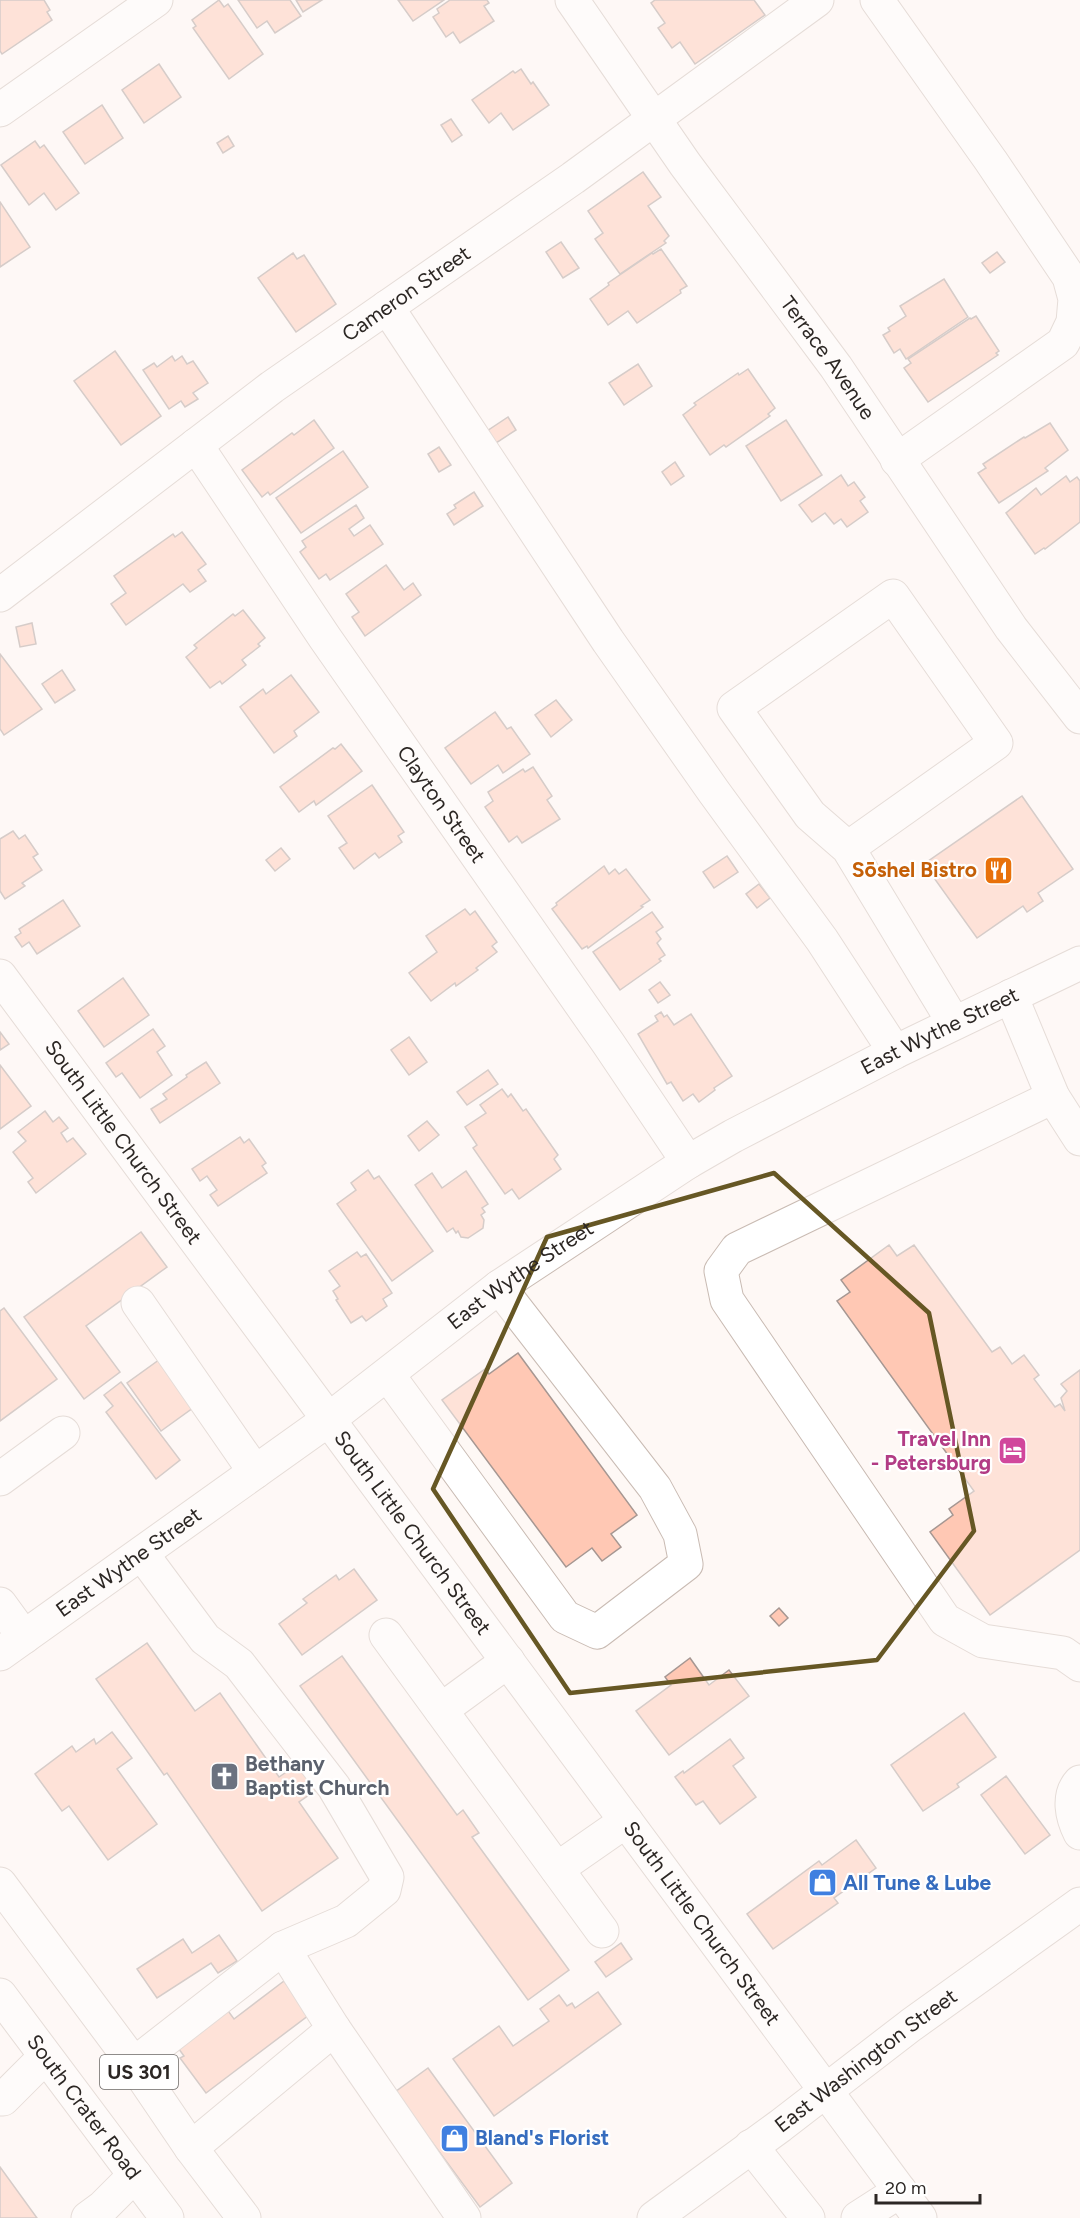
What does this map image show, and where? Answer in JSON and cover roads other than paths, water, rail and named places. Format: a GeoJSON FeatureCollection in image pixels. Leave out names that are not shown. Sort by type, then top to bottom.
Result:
{"type":"FeatureCollection","features":[{"type":"Feature","properties":{"kind":"main road"},"geometry":{"type":"LineString","coordinates":[[0,109],[156,0]]}},
{"type":"Feature","properties":{"kind":"main road","name":"Terrace Avenue"},"geometry":{"type":"LineString","coordinates":[[572,0],[685,164],[836,367],[1011,628],[1080,717]]}},
{"type":"Feature","properties":{"kind":"main road","name":"Cameron Street"},"geometry":{"type":"LineString","coordinates":[[0,595],[272,387],[573,178],[817,0]]}},
{"type":"Feature","properties":{"kind":"main road"},"geometry":{"type":"LineString","coordinates":[[877,0],[991,161],[1069,277],[1075,299],[1073,322],[1063,343],[897,460]]}},
{"type":"Feature","properties":{"kind":"main road"},"geometry":{"type":"LineString","coordinates":[[387,307],[608,641],[822,940],[895,1052]]}},
{"type":"Feature","properties":{"kind":"main road","name":"Clayton Street"},"geometry":{"type":"LineString","coordinates":[[196,445],[325,638],[601,1033],[688,1162]]}},
{"type":"Feature","properties":{"kind":"main road"},"geometry":{"type":"LineString","coordinates":[[848,848],[996,743],[893,596],[734,708],[810,815],[848,848],[954,1023]]}},
{"type":"Feature","properties":{"kind":"main road","name":"East Wythe Street"},"geometry":{"type":"LineString","coordinates":[[12,1645],[328,1420],[499,1287],[688,1162],[895,1052],[1080,963]]}},
{"type":"Feature","properties":{"kind":"main road","name":"South Little Church Street"},"geometry":{"type":"LineString","coordinates":[[0,976],[920,2218]]}},
{"type":"Feature","properties":{"kind":"main road"},"geometry":{"type":"LineString","coordinates":[[1011,996],[1053,1097],[1080,1139]]}},
{"type":"Feature","properties":{"kind":"main road"},"geometry":{"type":"LineString","coordinates":[[1053,1097],[737,1249],[722,1271],[727,1300],[945,1620],[983,1641],[1074,1652]]}},
{"type":"Feature","properties":{"kind":"main road"},"geometry":{"type":"LineString","coordinates":[[388,1375],[565,1617],[597,1632],[686,1564],[681,1534],[655,1488],[499,1287]]}},
{"type":"Feature","properties":{"kind":"main road"},"geometry":{"type":"LineString","coordinates":[[138,1303],[255,1472]]}},
{"type":"Feature","properties":{"kind":"main road"},"geometry":{"type":"LineString","coordinates":[[0,1479],[63,1433]]}},
{"type":"Feature","properties":{"kind":"main road"},"geometry":{"type":"LineString","coordinates":[[134,2064],[283,1948],[346,1921],[384,1890],[387,1877],[334,1787],[239,1665],[205,1639],[142,1554]]}},
{"type":"Feature","properties":{"kind":"main road"},"geometry":{"type":"LineString","coordinates":[[0,1604],[12,1645]]}},
{"type":"Feature","properties":{"kind":"main road"},"geometry":{"type":"LineString","coordinates":[[386,1635],[602,1931]]}},
{"type":"Feature","properties":{"kind":"main road"},"geometry":{"type":"LineString","coordinates":[[441,1710],[508,1661]]}},
{"type":"Feature","properties":{"kind":"main road"},"geometry":{"type":"LineString","coordinates":[[1080,1782],[1076,1786],[1072,1806],[1074,1821],[1080,1833]]}},
{"type":"Feature","properties":{"kind":"main road"},"geometry":{"type":"LineString","coordinates":[[557,1869],[626,1821]]}},
{"type":"Feature","properties":{"kind":"main road","name":"US 301"},"geometry":{"type":"LineString","coordinates":[[0,1884],[134,2064],[191,2148],[244,2218]]}},
{"type":"Feature","properties":{"kind":"main road","name":"East Washington Street"},"geometry":{"type":"LineString","coordinates":[[657,2217],[911,2025],[1080,1904]]}},
{"type":"Feature","properties":{"kind":"main road"},"geometry":{"type":"LineString","coordinates":[[283,1948],[334,2029],[464,2218]]}},
{"type":"Feature","properties":{"kind":"main road","name":"South Crater Road"},"geometry":{"type":"LineString","coordinates":[[0,1995],[167,2218]]}},
{"type":"Feature","properties":{"kind":"main road"},"geometry":{"type":"LineString","coordinates":[[191,2148],[334,2029]]}},
{"type":"Feature","properties":{"kind":"main road"},"geometry":{"type":"LineString","coordinates":[[0,2099],[3,2099],[45,2057]]}},
{"type":"Feature","properties":{"kind":"main road"},"geometry":{"type":"LineString","coordinates":[[751,2146],[808,2218]]}},
{"type":"Feature","properties":{"kind":"main road"},"geometry":{"type":"LineString","coordinates":[[88,2218],[103,2207],[135,2175]]}},
{"type":"Feature","properties":{"kind":"main road"},"geometry":{"type":"LineString","coordinates":[[858,2218],[900,2191]]}},
{"type":"Feature","properties":{"kind":"place","name":"Sōshel Bistro"},"geometry":{"type":"Point","coordinates":[998,870]}},
{"type":"Feature","properties":{"kind":"place","name":"Travel Inn - Petersburg"},"geometry":{"type":"Point","coordinates":[1012,1451]}},
{"type":"Feature","properties":{"kind":"place","name":"Bethany Baptist Church"},"geometry":{"type":"Point","coordinates":[224,1776]}},
{"type":"Feature","properties":{"kind":"place","name":"All Tune & Lube"},"geometry":{"type":"Point","coordinates":[822,1883]}},
{"type":"Feature","properties":{"kind":"place","name":"Bland's Florist"},"geometry":{"type":"Point","coordinates":[454,2138]}}]}
